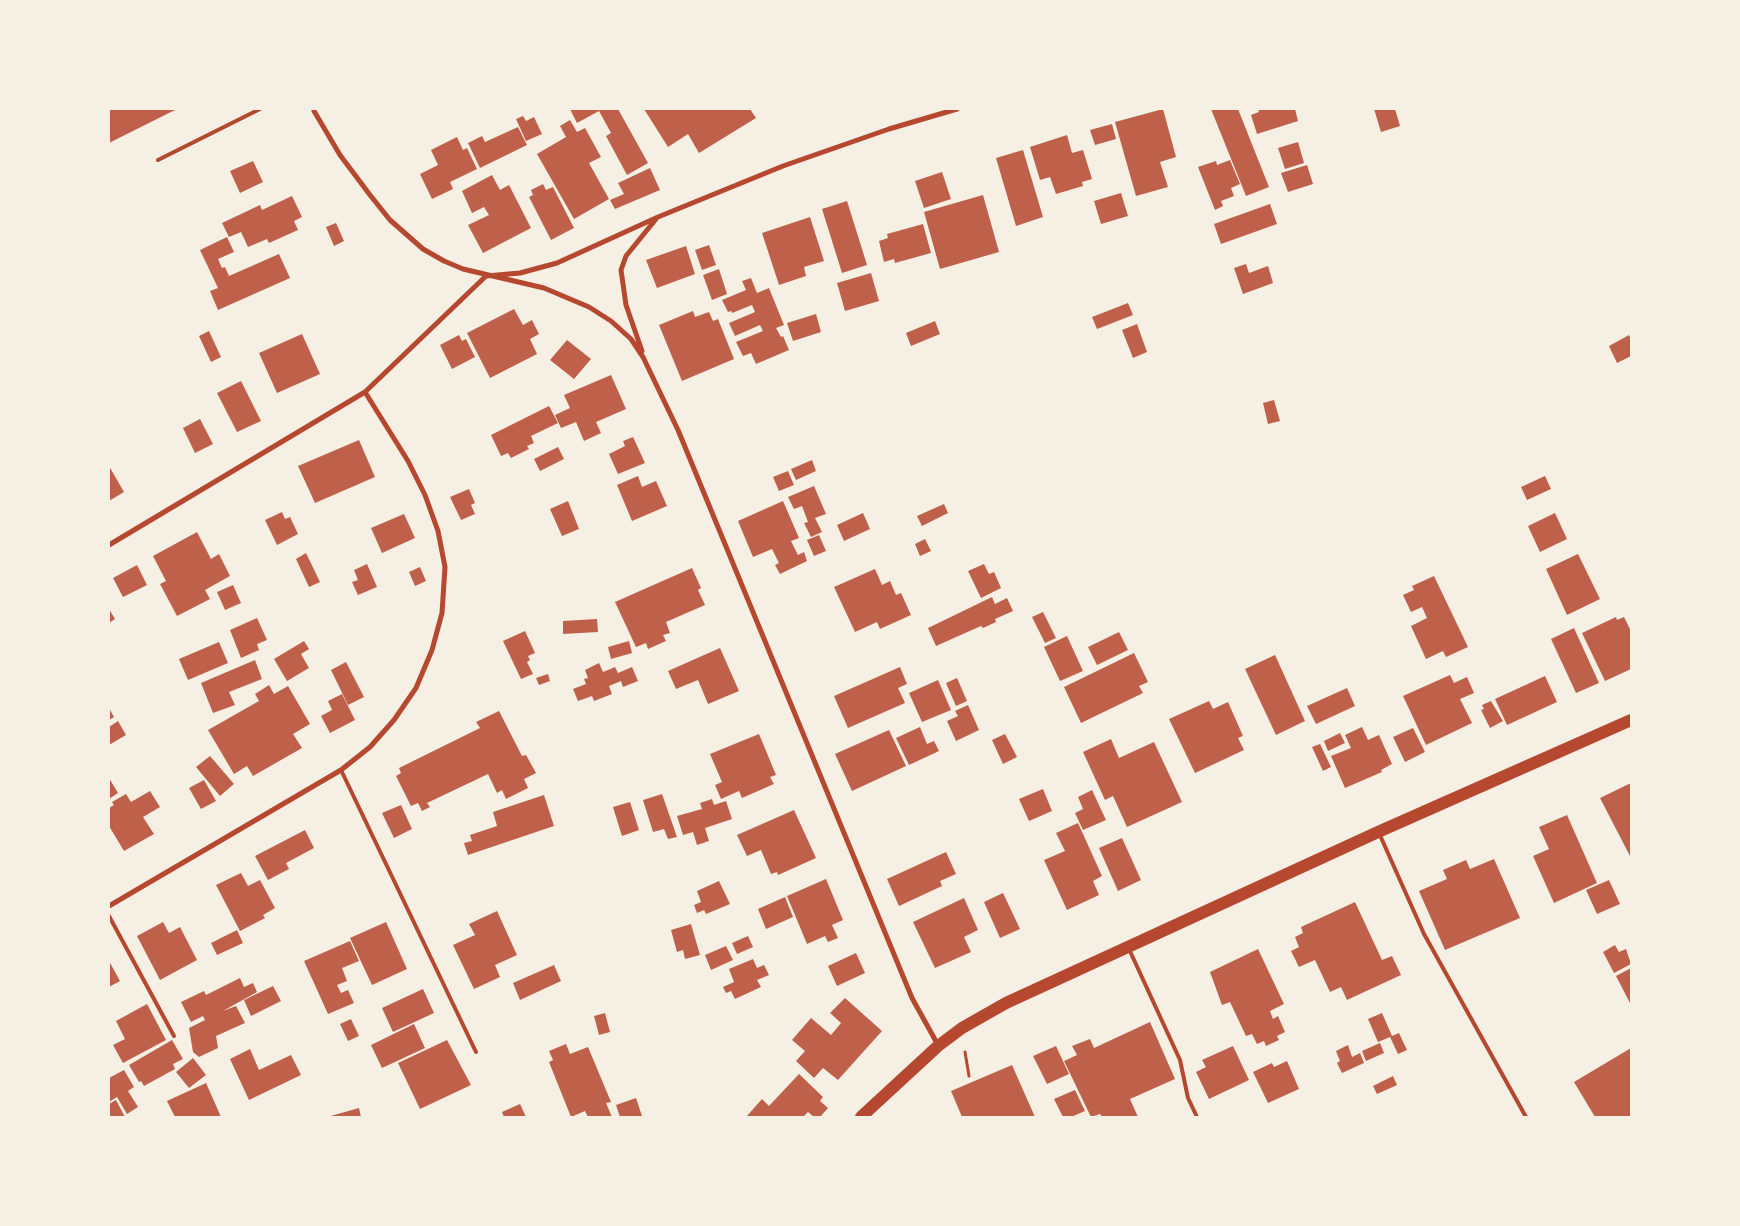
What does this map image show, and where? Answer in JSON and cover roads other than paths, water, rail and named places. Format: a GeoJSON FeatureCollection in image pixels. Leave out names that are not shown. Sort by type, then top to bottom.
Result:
{"type":"FeatureCollection","features":[{"type":"Feature","properties":{"kind":"main road"},"geometry":{"type":"LineString","coordinates":[[861,1117],[938,1046],[962,1028],[1006,1003],[1378,832],[1631,720]]}},
{"type":"Feature","properties":{"kind":"street"},"geometry":{"type":"LineString","coordinates":[[109,544],[365,392],[486,276],[540,268],[658,217],[800,160],[957,109]]}},
{"type":"Feature","properties":{"kind":"street"},"geometry":{"type":"LineString","coordinates":[[314,110],[340,155],[370,195],[401,231],[423,249],[444,261],[486,276],[544,288],[590,307],[611,321],[630,339],[644,357]]}},
{"type":"Feature","properties":{"kind":"street"},"geometry":{"type":"LineString","coordinates":[[658,217],[629,250],[621,270],[626,305],[644,357],[678,430],[912,998],[938,1046]]}},
{"type":"Feature","properties":{"kind":"street"},"geometry":{"type":"LineString","coordinates":[[109,906],[341,770],[370,746],[394,720],[416,688],[432,650],[442,613],[445,567],[438,531],[425,495],[408,461],[365,392]]}},
{"type":"Feature","properties":{"kind":"lane"},"geometry":{"type":"LineString","coordinates":[[158,160],[260,109]]}},
{"type":"Feature","properties":{"kind":"lane"},"geometry":{"type":"LineString","coordinates":[[341,770],[476,1052]]}},
{"type":"Feature","properties":{"kind":"lane"},"geometry":{"type":"LineString","coordinates":[[1378,832],[1424,934],[1526,1117]]}},
{"type":"Feature","properties":{"kind":"lane"},"geometry":{"type":"LineString","coordinates":[[109,916],[174,1036]]}},
{"type":"Feature","properties":{"kind":"lane"},"geometry":{"type":"LineString","coordinates":[[1128,946],[1180,1060],[1188,1098],[1197,1117]]}}]}
